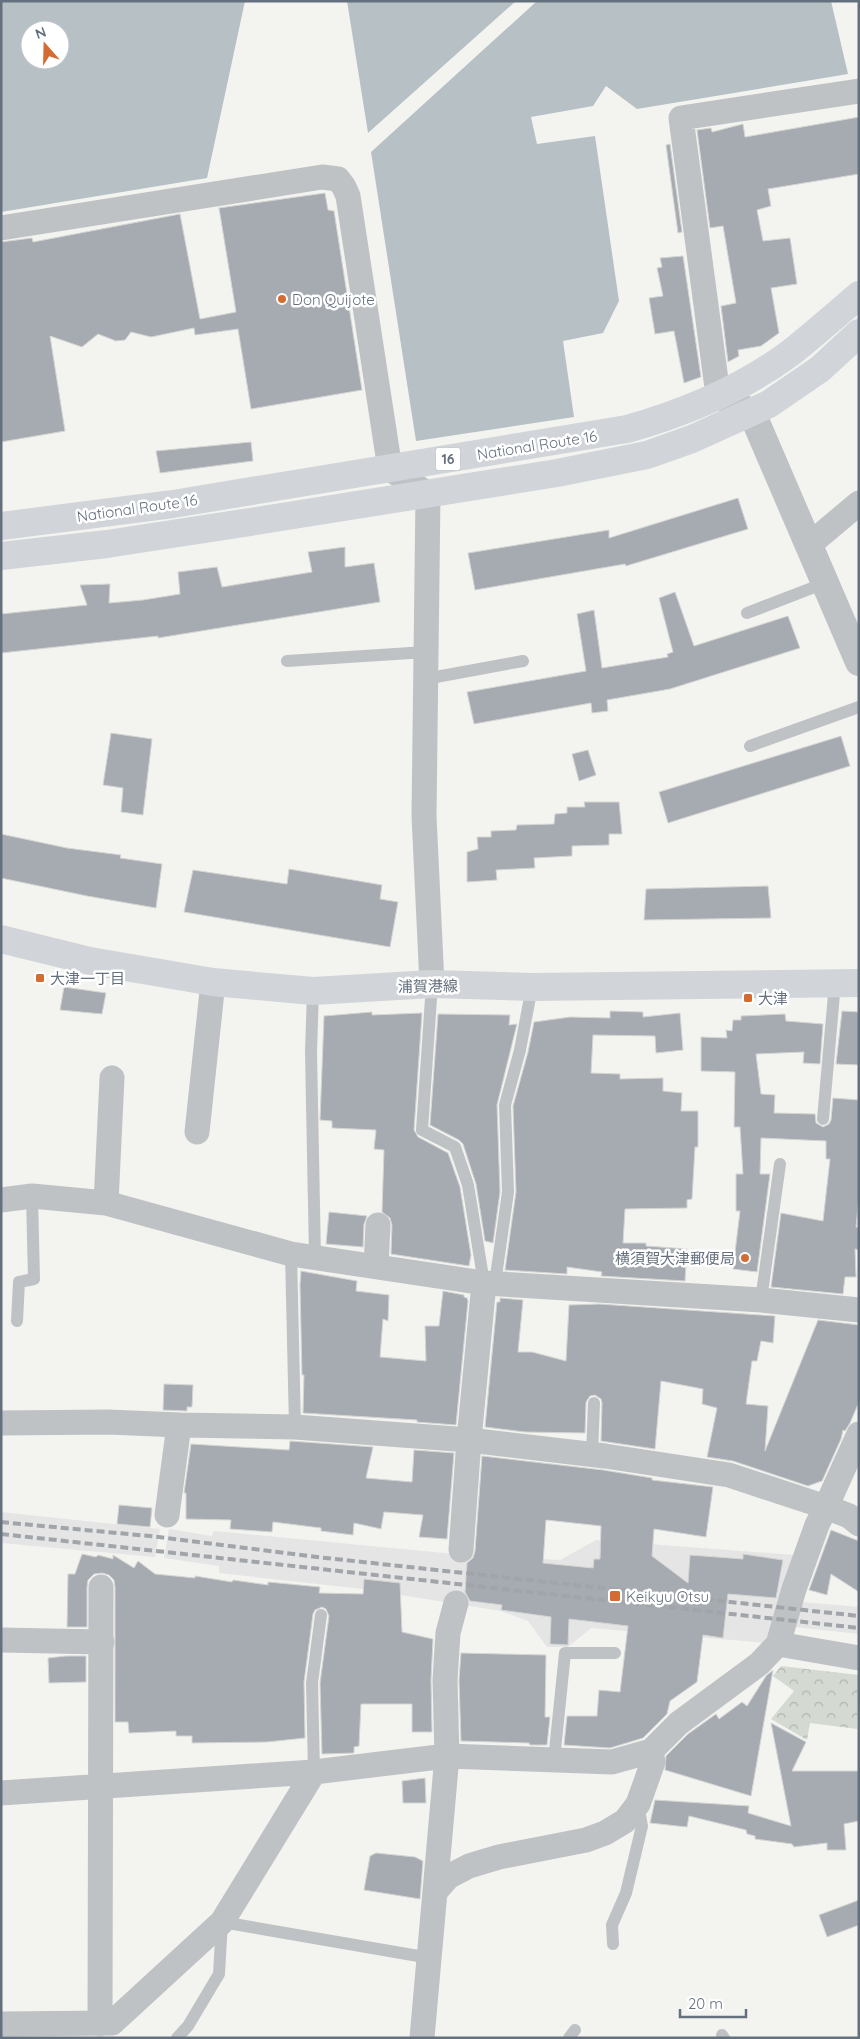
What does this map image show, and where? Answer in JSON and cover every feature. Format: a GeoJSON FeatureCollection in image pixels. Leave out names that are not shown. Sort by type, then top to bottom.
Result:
{"type":"FeatureCollection","features":[{"type":"Feature","properties":{"kind":"main road","name":"National Route 16"},"geometry":{"type":"LineString","coordinates":[[1,526],[122,512],[627,429],[675,413],[718,395],[752,377],[789,354],[859,295]]}},
{"type":"Feature","properties":{"kind":"main road","name":"National Route 16"},"geometry":{"type":"LineString","coordinates":[[1,556],[157,537],[623,461],[671,448],[769,404],[820,369],[859,333]]}},
{"type":"Feature","properties":{"kind":"main road","name":"浦賀港線"},"geometry":{"type":"LineString","coordinates":[[1,939],[90,961],[213,982],[312,991],[432,984],[532,987],[847,983]]}},
{"type":"Feature","properties":{"kind":"street"},"geometry":{"type":"LineString","coordinates":[[859,91],[681,118],[718,395],[752,413],[859,662]]}},
{"type":"Feature","properties":{"kind":"street"},"geometry":{"type":"LineString","coordinates":[[1,228],[322,177],[338,179],[344,187],[348,196],[390,469],[428,494],[424,843],[432,984]]}},
{"type":"Feature","properties":{"kind":"street"},"geometry":{"type":"LineString","coordinates":[[809,545],[859,503]]}},
{"type":"Feature","properties":{"kind":"street"},"geometry":{"type":"LineString","coordinates":[[197,1132],[213,982]]}},
{"type":"Feature","properties":{"kind":"street"},"geometry":{"type":"LineString","coordinates":[[106,1203],[112,1078]]}},
{"type":"Feature","properties":{"kind":"street"},"geometry":{"type":"LineString","coordinates":[[1,1200],[32,1196],[106,1203],[303,1256],[489,1283],[761,1300],[859,1310]]}},
{"type":"Feature","properties":{"kind":"street"},"geometry":{"type":"LineString","coordinates":[[376,1266],[378,1225]]}},
{"type":"Feature","properties":{"kind":"street"},"geometry":{"type":"LineString","coordinates":[[461,1550],[469,1440],[489,1283]]}},
{"type":"Feature","properties":{"kind":"street"},"geometry":{"type":"LineString","coordinates":[[1,1423],[108,1422],[294,1427],[469,1440],[592,1454],[728,1475],[826,1507],[849,1516],[859,1524]]}},
{"type":"Feature","properties":{"kind":"street"},"geometry":{"type":"LineString","coordinates":[[167,1515],[179,1425]]}},
{"type":"Feature","properties":{"kind":"street"},"geometry":{"type":"LineString","coordinates":[[1,1793],[314,1772],[447,1756],[612,1762],[651,1751],[679,1722],[759,1664],[778,1644],[797,1580],[817,1525],[859,1434]]}},
{"type":"Feature","properties":{"kind":"street"},"geometry":{"type":"LineString","coordinates":[[100,2024],[101,1588]]}},
{"type":"Feature","properties":{"kind":"street"},"geometry":{"type":"LineString","coordinates":[[422,2038],[447,1756],[445,1680],[448,1634],[456,1603]]}},
{"type":"Feature","properties":{"kind":"street"},"geometry":{"type":"LineString","coordinates":[[1,1640],[102,1642]]}},
{"type":"Feature","properties":{"kind":"street"},"geometry":{"type":"LineString","coordinates":[[778,1644],[859,1658]]}},
{"type":"Feature","properties":{"kind":"street"},"geometry":{"type":"LineString","coordinates":[[435,1892],[448,1877],[469,1866],[499,1857],[552,1848],[605,1833],[626,1821],[638,1804],[653,1762],[651,1751]]}},
{"type":"Feature","properties":{"kind":"street"},"geometry":{"type":"LineString","coordinates":[[1,2024],[112,2023],[222,1922],[314,1772]]}},
{"type":"Feature","properties":{"kind":"lane"},"geometry":{"type":"LineString","coordinates":[[747,612],[825,583]]}},
{"type":"Feature","properties":{"kind":"lane"},"geometry":{"type":"LineString","coordinates":[[287,661],[426,652]]}},
{"type":"Feature","properties":{"kind":"lane"},"geometry":{"type":"LineString","coordinates":[[425,679],[523,661]]}},
{"type":"Feature","properties":{"kind":"lane"},"geometry":{"type":"LineString","coordinates":[[750,746],[859,707]]}},
{"type":"Feature","properties":{"kind":"lane"},"geometry":{"type":"LineString","coordinates":[[823,1119],[847,983]]}},
{"type":"Feature","properties":{"kind":"lane"},"geometry":{"type":"LineString","coordinates":[[432,984],[422,1130],[455,1147],[468,1185],[489,1283]]}},
{"type":"Feature","properties":{"kind":"lane"},"geometry":{"type":"LineString","coordinates":[[489,1283],[508,1192],[505,1105],[520,1050],[532,987]]}},
{"type":"Feature","properties":{"kind":"lane"},"geometry":{"type":"LineString","coordinates":[[294,1427],[303,1256],[312,991]]}},
{"type":"Feature","properties":{"kind":"lane"},"geometry":{"type":"LineString","coordinates":[[761,1300],[780,1164]]}},
{"type":"Feature","properties":{"kind":"lane"},"geometry":{"type":"LineString","coordinates":[[17,1321],[19,1282],[34,1279],[32,1196]]}},
{"type":"Feature","properties":{"kind":"lane"},"geometry":{"type":"LineString","coordinates":[[592,1454],[594,1403]]}},
{"type":"Feature","properties":{"kind":"lane"},"geometry":{"type":"LineString","coordinates":[[314,1772],[312,1683],[321,1615]]}},
{"type":"Feature","properties":{"kind":"lane"},"geometry":{"type":"LineString","coordinates":[[554,1760],[565,1653],[615,1653]]}},
{"type":"Feature","properties":{"kind":"lane"},"geometry":{"type":"LineString","coordinates":[[613,1944],[612,1925],[626,1893],[642,1826],[638,1804]]}},
{"type":"Feature","properties":{"kind":"lane"},"geometry":{"type":"LineString","coordinates":[[177,2038],[188,2026],[219,1974],[222,1922],[430,1958]]}},
{"type":"Feature","properties":{"kind":"shaded area"},"geometry":{"type":"Polygon","coordinates":[[[1,1],[245,1],[207,178],[1,212],[1,1]]]}},
{"type":"Feature","properties":{"kind":"shaded area"},"geometry":{"type":"Polygon","coordinates":[[[347,1],[516,1],[368,133],[347,1]]]}},
{"type":"Feature","properties":{"kind":"shaded area"},"geometry":{"type":"Polygon","coordinates":[[[537,1],[831,1],[848,74],[637,109],[606,86],[593,106],[531,117],[537,144],[595,136],[619,301],[603,333],[563,341],[574,417],[416,441],[371,152],[537,1]]]}},
{"type":"Feature","properties":{"kind":"shaded area"},"geometry":{"type":"Polygon","coordinates":[[[1,1512],[160,1529],[155,1557],[1,1543],[1,1512]]]}},
{"type":"Feature","properties":{"kind":"shaded area"},"geometry":{"type":"Polygon","coordinates":[[[169,1529],[212,1536],[214,1531],[454,1554],[560,1560],[596,1540],[795,1555],[766,1643],[591,1628],[568,1647],[547,1647],[528,1621],[501,1611],[363,1589],[219,1573],[219,1566],[164,1558],[169,1529]]]}},
{"type":"Feature","properties":{"kind":"shaded area"},"geometry":{"type":"Polygon","coordinates":[[[802,1602],[859,1607],[859,1634],[795,1627],[802,1602]]]}},
{"type":"Feature","properties":{"kind":"green space"},"geometry":{"type":"Polygon","coordinates":[[[781,1666],[859,1675],[857,1729],[810,1723],[807,1740],[771,1719],[794,1691],[773,1676],[781,1666]]]}},
{"type":"Feature","properties":{"kind":"building"},"geometry":{"type":"Polygon","coordinates":[[[859,117],[859,174],[768,189],[771,206],[757,210],[763,241],[790,238],[797,284],[771,288],[779,333],[761,346],[738,350],[739,356],[728,362],[721,306],[736,303],[723,226],[710,228],[697,130],[711,128],[712,132],[743,124],[745,137],[859,117]]]}},
{"type":"Feature","properties":{"kind":"building"},"geometry":{"type":"Polygon","coordinates":[[[670,144],[682,232],[678,233],[666,145],[670,144]]]}},
{"type":"Feature","properties":{"kind":"building"},"geometry":{"type":"Polygon","coordinates":[[[325,193],[328,210],[334,211],[362,390],[251,409],[238,329],[195,335],[194,328],[151,337],[131,332],[125,340],[116,341],[98,334],[82,347],[50,336],[65,431],[1,442],[1,242],[32,238],[33,242],[180,214],[200,319],[236,312],[219,208],[325,193]]]}},
{"type":"Feature","properties":{"kind":"building"},"geometry":{"type":"Polygon","coordinates":[[[683,256],[701,377],[684,383],[674,331],[655,334],[649,298],[663,296],[657,268],[662,267],[660,258],[683,256]]]}},
{"type":"Feature","properties":{"kind":"building"},"geometry":{"type":"Polygon","coordinates":[[[251,442],[253,461],[160,473],[156,451],[251,442]]]}},
{"type":"Feature","properties":{"kind":"building"},"geometry":{"type":"Polygon","coordinates":[[[738,498],[748,529],[626,566],[625,564],[475,590],[468,553],[609,530],[609,538],[738,498]]]}},
{"type":"Feature","properties":{"kind":"building"},"geometry":{"type":"Polygon","coordinates":[[[345,547],[345,567],[374,563],[380,602],[158,638],[158,636],[1,653],[1,614],[87,605],[80,585],[110,584],[109,603],[143,600],[180,594],[178,572],[217,567],[222,587],[312,572],[308,552],[345,547]]]}},
{"type":"Feature","properties":{"kind":"building"},"geometry":{"type":"Polygon","coordinates":[[[675,592],[694,646],[788,616],[800,648],[670,689],[607,700],[608,711],[592,713],[591,703],[474,724],[467,692],[586,671],[577,614],[594,610],[602,668],[668,657],[667,654],[673,652],[659,598],[675,592]]]}},
{"type":"Feature","properties":{"kind":"building"},"geometry":{"type":"Polygon","coordinates":[[[111,733],[152,739],[143,815],[121,812],[123,788],[103,785],[111,733]]]}},
{"type":"Feature","properties":{"kind":"building"},"geometry":{"type":"Polygon","coordinates":[[[841,736],[850,766],[668,823],[659,792],[841,736]]]}},
{"type":"Feature","properties":{"kind":"building"},"geometry":{"type":"Polygon","coordinates":[[[588,750],[596,775],[579,781],[572,754],[588,750]]]}},
{"type":"Feature","properties":{"kind":"building"},"geometry":{"type":"Polygon","coordinates":[[[584,802],[619,802],[622,834],[609,834],[609,845],[572,846],[572,856],[534,858],[535,868],[496,870],[497,880],[467,882],[467,852],[478,849],[477,837],[491,837],[491,831],[516,830],[517,825],[554,824],[555,814],[567,813],[567,807],[585,807],[584,802]]]}},
{"type":"Feature","properties":{"kind":"building"},"geometry":{"type":"Polygon","coordinates":[[[1,834],[67,848],[121,855],[120,858],[162,864],[156,908],[1,878],[1,834]]]}},
{"type":"Feature","properties":{"kind":"building"},"geometry":{"type":"Polygon","coordinates":[[[289,869],[382,885],[380,899],[398,902],[390,947],[184,912],[193,870],[287,884],[289,869]]]}},
{"type":"Feature","properties":{"kind":"building"},"geometry":{"type":"Polygon","coordinates":[[[768,886],[771,918],[644,920],[646,889],[768,886]]]}},
{"type":"Feature","properties":{"kind":"building"},"geometry":{"type":"Polygon","coordinates":[[[64,987],[106,993],[102,1014],[60,1010],[64,987]]]}},
{"type":"Feature","properties":{"kind":"building"},"geometry":{"type":"Polygon","coordinates":[[[610,1011],[643,1012],[643,1017],[680,1013],[683,1050],[656,1053],[655,1036],[593,1035],[591,1073],[620,1074],[620,1079],[663,1078],[663,1091],[682,1093],[681,1111],[698,1111],[698,1147],[695,1147],[692,1199],[687,1200],[687,1208],[625,1209],[623,1243],[646,1243],[646,1246],[687,1249],[685,1281],[601,1276],[602,1272],[567,1267],[567,1274],[505,1270],[516,1192],[513,1106],[534,1022],[570,1017],[610,1018],[610,1011]]]}},
{"type":"Feature","properties":{"kind":"building"},"geometry":{"type":"Polygon","coordinates":[[[842,1011],[859,1012],[859,1065],[836,1064],[842,1011]]]}},
{"type":"Feature","properties":{"kind":"building"},"geometry":{"type":"Polygon","coordinates":[[[372,1012],[372,1015],[422,1013],[414,1130],[418,1137],[448,1153],[460,1187],[471,1255],[469,1266],[391,1254],[392,1225],[390,1218],[382,1212],[384,1150],[374,1149],[376,1130],[332,1128],[332,1121],[320,1120],[324,1016],[372,1012]]]}},
{"type":"Feature","properties":{"kind":"building"},"geometry":{"type":"Polygon","coordinates":[[[438,1014],[510,1015],[509,1025],[517,1024],[497,1105],[500,1192],[493,1243],[485,1241],[476,1184],[463,1144],[430,1125],[438,1014]]]}},
{"type":"Feature","properties":{"kind":"building"},"geometry":{"type":"Polygon","coordinates":[[[785,1014],[786,1021],[823,1024],[820,1064],[803,1063],[804,1052],[756,1054],[761,1094],[775,1095],[774,1113],[815,1114],[816,1123],[823,1127],[829,1124],[831,1120],[833,1098],[859,1100],[859,1195],[856,1227],[859,1228],[859,1250],[855,1249],[856,1277],[845,1277],[843,1294],[771,1287],[781,1213],[823,1221],[830,1159],[826,1159],[826,1141],[761,1138],[760,1174],[770,1174],[757,1272],[733,1269],[740,1211],[736,1211],[736,1174],[743,1174],[740,1127],[734,1127],[735,1072],[701,1071],[701,1037],[727,1038],[726,1030],[732,1031],[733,1020],[741,1020],[741,1016],[785,1014]]]}},
{"type":"Feature","properties":{"kind":"building"},"geometry":{"type":"Polygon","coordinates":[[[329,1212],[367,1216],[364,1224],[363,1247],[326,1244],[329,1212]]]}},
{"type":"Feature","properties":{"kind":"building"},"geometry":{"type":"Polygon","coordinates":[[[301,1271],[357,1281],[356,1291],[389,1295],[388,1321],[383,1319],[380,1357],[426,1361],[425,1326],[439,1326],[443,1291],[464,1295],[468,1301],[456,1425],[417,1422],[417,1420],[303,1413],[304,1375],[302,1375],[301,1271]]]}},
{"type":"Feature","properties":{"kind":"building"},"geometry":{"type":"Polygon","coordinates":[[[500,1298],[523,1300],[518,1352],[532,1352],[566,1361],[569,1305],[599,1304],[775,1316],[773,1343],[761,1341],[757,1361],[752,1361],[746,1404],[768,1406],[765,1451],[818,1320],[859,1325],[859,1402],[850,1423],[845,1431],[843,1430],[841,1439],[822,1481],[808,1486],[733,1461],[707,1457],[717,1408],[702,1404],[703,1389],[661,1381],[655,1449],[601,1441],[602,1403],[601,1399],[595,1395],[590,1396],[586,1402],[585,1433],[525,1432],[485,1427],[497,1302],[500,1302],[500,1298]]]}},
{"type":"Feature","properties":{"kind":"building"},"geometry":{"type":"Polygon","coordinates":[[[164,1384],[193,1385],[192,1407],[187,1407],[187,1411],[163,1410],[164,1384]]]}},
{"type":"Feature","properties":{"kind":"building"},"geometry":{"type":"Polygon","coordinates":[[[290,1441],[373,1447],[366,1478],[412,1482],[414,1450],[454,1453],[447,1539],[419,1537],[423,1515],[384,1512],[381,1529],[354,1523],[353,1535],[321,1531],[321,1528],[273,1522],[272,1532],[230,1529],[231,1520],[186,1519],[186,1493],[184,1493],[191,1444],[289,1450],[290,1441]]]}},
{"type":"Feature","properties":{"kind":"building"},"geometry":{"type":"Polygon","coordinates":[[[482,1456],[603,1470],[652,1478],[652,1480],[713,1487],[706,1537],[654,1529],[652,1556],[688,1583],[690,1555],[743,1559],[743,1554],[783,1560],[776,1598],[728,1594],[723,1638],[703,1635],[697,1682],[670,1701],[667,1714],[643,1738],[610,1748],[564,1745],[567,1716],[597,1716],[599,1690],[620,1692],[628,1626],[569,1619],[568,1645],[550,1644],[551,1617],[501,1610],[502,1605],[470,1601],[465,1592],[467,1563],[473,1558],[482,1456]],[[546,1520],[543,1563],[593,1568],[594,1559],[600,1559],[601,1526],[546,1520]]]}},
{"type":"Feature","properties":{"kind":"building"},"geometry":{"type":"Polygon","coordinates":[[[119,1505],[152,1508],[150,1527],[117,1524],[119,1505]]]}},
{"type":"Feature","properties":{"kind":"building"},"geometry":{"type":"Polygon","coordinates":[[[831,1530],[859,1541],[859,1592],[831,1574],[827,1595],[809,1590],[831,1530]]]}},
{"type":"Feature","properties":{"kind":"building"},"geometry":{"type":"Polygon","coordinates":[[[82,1554],[96,1557],[98,1555],[113,1559],[113,1555],[134,1568],[138,1561],[155,1574],[195,1578],[195,1576],[268,1585],[268,1582],[320,1587],[319,1593],[363,1594],[364,1579],[400,1583],[402,1632],[433,1639],[431,1680],[432,1732],[412,1732],[412,1704],[361,1704],[359,1746],[354,1747],[354,1753],[322,1754],[320,1683],[329,1616],[326,1609],[322,1607],[315,1610],[313,1614],[304,1682],[305,1738],[267,1742],[192,1743],[192,1736],[176,1736],[176,1731],[129,1733],[128,1722],[115,1722],[115,1587],[114,1580],[109,1575],[102,1573],[94,1574],[88,1580],[87,1627],[67,1627],[68,1574],[75,1574],[82,1554]]]}},
{"type":"Feature","properties":{"kind":"building"},"geometry":{"type":"Polygon","coordinates":[[[461,1653],[546,1655],[545,1717],[550,1717],[547,1745],[461,1741],[459,1680],[461,1653]]]}},
{"type":"Feature","properties":{"kind":"building"},"geometry":{"type":"Polygon","coordinates":[[[86,1656],[86,1682],[49,1683],[48,1658],[86,1656]]]}},
{"type":"Feature","properties":{"kind":"building"},"geometry":{"type":"Polygon","coordinates":[[[773,1670],[751,1796],[665,1770],[666,1756],[688,1734],[716,1714],[719,1719],[742,1702],[747,1706],[766,1676],[773,1670]]]}},
{"type":"Feature","properties":{"kind":"building"},"geometry":{"type":"Polygon","coordinates":[[[771,1723],[806,1742],[792,1771],[859,1771],[859,1821],[844,1824],[846,1850],[827,1850],[827,1843],[794,1847],[792,1844],[755,1839],[755,1836],[747,1834],[746,1830],[689,1816],[687,1827],[650,1823],[655,1800],[749,1806],[748,1813],[791,1826],[771,1723]]]}},
{"type":"Feature","properties":{"kind":"building"},"geometry":{"type":"Polygon","coordinates":[[[425,1778],[426,1803],[403,1803],[402,1781],[425,1778]]]}},
{"type":"Feature","properties":{"kind":"building"},"geometry":{"type":"Polygon","coordinates":[[[376,1853],[415,1857],[423,1861],[420,1899],[364,1890],[370,1856],[376,1853]]]}},
{"type":"Feature","properties":{"kind":"building"},"geometry":{"type":"Polygon","coordinates":[[[859,1900],[859,1925],[827,1937],[819,1915],[859,1900]]]}},
{"type":"Feature","properties":{"kind":"railway"},"geometry":{"type":"LineString","coordinates":[[1,1522],[159,1537],[317,1557],[859,1616]]}},
{"type":"Feature","properties":{"kind":"railway"},"geometry":{"type":"LineString","coordinates":[[1,1534],[859,1628]]}},
{"type":"Feature","properties":{"kind":"place","name":"Don Quijote"},"geometry":{"type":"Point","coordinates":[282,299]}},
{"type":"Feature","properties":{"kind":"place","name":"大津一丁目"},"geometry":{"type":"Point","coordinates":[40,978]}},
{"type":"Feature","properties":{"kind":"place","name":"大津"},"geometry":{"type":"Point","coordinates":[748,998]}},
{"type":"Feature","properties":{"kind":"place","name":"横須賀大津郵便局"},"geometry":{"type":"Point","coordinates":[745,1258]}},
{"type":"Feature","properties":{"kind":"place","name":"Keikyu Otsu"},"geometry":{"type":"Point","coordinates":[615,1596]}}]}
